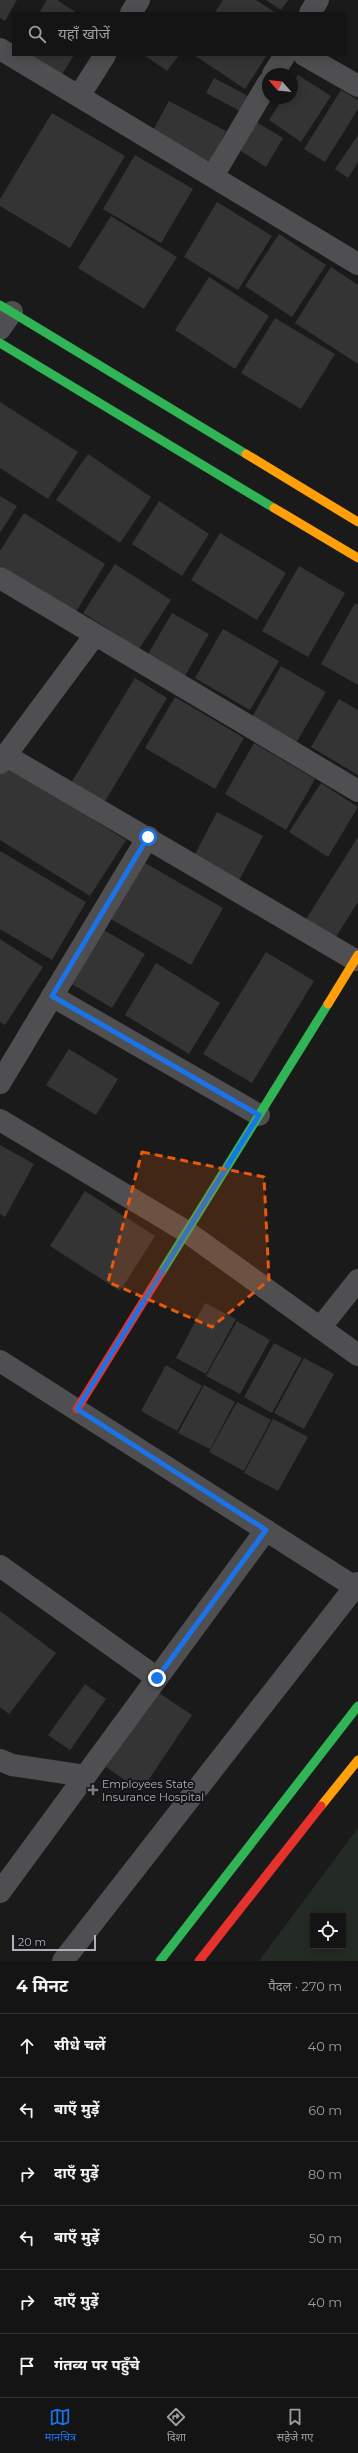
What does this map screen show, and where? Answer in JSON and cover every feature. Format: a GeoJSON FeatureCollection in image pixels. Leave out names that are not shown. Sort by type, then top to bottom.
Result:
{"type":"FeatureCollection","features":[{"type":"Feature","properties":{"kind":"street"},"geometry":{"type":"LineString","coordinates":[[132,12],[139,0]]}},
{"type":"Feature","properties":{"kind":"street"},"geometry":{"type":"LineString","coordinates":[[311,12],[318,0]]}},
{"type":"Feature","properties":{"kind":"street"},"geometry":{"type":"LineString","coordinates":[[0,49],[358,264]]}},
{"type":"Feature","properties":{"kind":"street"},"geometry":{"type":"LineString","coordinates":[[79,96],[104,56]]}},
{"type":"Feature","properties":{"kind":"street"},"geometry":{"type":"LineString","coordinates":[[277,68],[284,56]]}},
{"type":"Feature","properties":{"kind":"street"},"geometry":{"type":"LineString","coordinates":[[306,56],[358,86]]}},
{"type":"Feature","properties":{"kind":"street"},"geometry":{"type":"LineString","coordinates":[[213,176],[262,93]]}},
{"type":"Feature","properties":{"kind":"street"},"geometry":{"type":"LineString","coordinates":[[4,315],[358,522]]}},
{"type":"Feature","properties":{"kind":"street"},"geometry":{"type":"LineString","coordinates":[[0,343],[358,558]]}},
{"type":"Feature","properties":{"kind":"street"},"geometry":{"type":"LineString","coordinates":[[0,578],[358,791]]}},
{"type":"Feature","properties":{"kind":"street"},"geometry":{"type":"LineString","coordinates":[[77,1409],[357,958],[148,837],[2,759],[95,635]]}},
{"type":"Feature","properties":{"kind":"street"},"geometry":{"type":"LineString","coordinates":[[0,1082],[148,837]]}},
{"type":"Feature","properties":{"kind":"street"},"geometry":{"type":"LineString","coordinates":[[52,996],[259,1115]]}},
{"type":"Feature","properties":{"kind":"street"},"geometry":{"type":"LineString","coordinates":[[0,1120],[187,1232],[358,1355]]}},
{"type":"Feature","properties":{"kind":"street"},"geometry":{"type":"LineString","coordinates":[[320,1328],[358,1280]]}},
{"type":"Feature","properties":{"kind":"street"},"geometry":{"type":"LineString","coordinates":[[0,1361],[357,1586],[63,1961]]}},
{"type":"Feature","properties":{"kind":"street"},"geometry":{"type":"LineString","coordinates":[[2,1885],[85,1776],[266,1530]]}},
{"type":"Feature","properties":{"kind":"street"},"geometry":{"type":"LineString","coordinates":[[0,1566],[157,1678]]}},
{"type":"Feature","properties":{"kind":"street"},"geometry":{"type":"LineString","coordinates":[[160,1961],[358,1706]]}},
{"type":"Feature","properties":{"kind":"street"},"geometry":{"type":"LineString","coordinates":[[0,1760],[12,1765],[85,1776]]}},
{"type":"Feature","properties":{"kind":"street"},"geometry":{"type":"LineString","coordinates":[[199,1961],[358,1760]]}},
{"type":"Feature","properties":{"kind":"highlighted area"},"geometry":{"type":"Polygon","coordinates":[[[142,1152],[264,1177],[269,1280],[212,1327],[108,1282],[142,1152]]]}},
{"type":"Feature","properties":{"kind":"shaded area"},"geometry":{"type":"Polygon","coordinates":[[[358,1828],[358,1961],[259,1961],[358,1828]]]}},
{"type":"Feature","properties":{"kind":"building"},"geometry":{"type":"Polygon","coordinates":[[[0,0],[17,0],[5,21],[0,18],[0,0]]]}},
{"type":"Feature","properties":{"kind":"building"},"geometry":{"type":"Polygon","coordinates":[[[47,0],[57,0],[75,12],[40,12],[47,0]]]}},
{"type":"Feature","properties":{"kind":"building"},"geometry":{"type":"Polygon","coordinates":[[[223,0],[256,0],[274,12],[215,12],[223,0]]]}},
{"type":"Feature","properties":{"kind":"building"},"geometry":{"type":"Polygon","coordinates":[[[266,0],[288,0],[281,10],[266,0]]]}},
{"type":"Feature","properties":{"kind":"building"},"geometry":{"type":"Polygon","coordinates":[[[26,56],[73,56],[60,78],[26,56]]]}},
{"type":"Feature","properties":{"kind":"building"},"geometry":{"type":"Polygon","coordinates":[[[145,56],[178,56],[167,71],[145,56]]]}},
{"type":"Feature","properties":{"kind":"building"},"geometry":{"type":"Polygon","coordinates":[[[196,56],[266,56],[245,89],[196,56]]]}},
{"type":"Feature","properties":{"kind":"building"},"geometry":{"type":"Polygon","coordinates":[[[298,75],[331,96],[301,142],[269,120],[279,104],[298,104],[298,75]]]}},
{"type":"Feature","properties":{"kind":"building"},"geometry":{"type":"Polygon","coordinates":[[[214,78],[248,96],[240,111],[206,93],[214,78]]]}},
{"type":"Feature","properties":{"kind":"building"},"geometry":{"type":"Polygon","coordinates":[[[341,90],[358,100],[358,109],[325,162],[304,149],[341,90]]]}},
{"type":"Feature","properties":{"kind":"building"},"geometry":{"type":"Polygon","coordinates":[[[169,101],[226,131],[210,162],[152,132],[169,101]]]}},
{"type":"Feature","properties":{"kind":"building"},"geometry":{"type":"Polygon","coordinates":[[[52,113],[125,156],[70,248],[0,206],[0,199],[52,113]]]}},
{"type":"Feature","properties":{"kind":"building"},"geometry":{"type":"Polygon","coordinates":[[[253,120],[283,138],[266,167],[236,148],[253,120]]]}},
{"type":"Feature","properties":{"kind":"building"},"geometry":{"type":"Polygon","coordinates":[[[358,135],[358,162],[348,178],[335,169],[358,135]]]}},
{"type":"Feature","properties":{"kind":"building"},"geometry":{"type":"Polygon","coordinates":[[[135,155],[193,189],[161,243],[103,209],[135,155]]]}},
{"type":"Feature","properties":{"kind":"building"},"geometry":{"type":"Polygon","coordinates":[[[217,202],[272,236],[238,290],[184,257],[217,202]]]}},
{"type":"Feature","properties":{"kind":"building"},"geometry":{"type":"Polygon","coordinates":[[[111,216],[177,257],[144,309],[78,268],[111,216]]]}},
{"type":"Feature","properties":{"kind":"building"},"geometry":{"type":"Polygon","coordinates":[[[279,234],[326,265],[292,317],[245,286],[279,234]]]}},
{"type":"Feature","properties":{"kind":"building"},"geometry":{"type":"Polygon","coordinates":[[[331,267],[358,285],[358,364],[295,323],[331,267]]]}},
{"type":"Feature","properties":{"kind":"building"},"geometry":{"type":"Polygon","coordinates":[[[209,277],[269,316],[235,369],[175,330],[209,277]]]}},
{"type":"Feature","properties":{"kind":"building"},"geometry":{"type":"Polygon","coordinates":[[[275,318],[335,354],[301,409],[241,373],[275,318]]]}},
{"type":"Feature","properties":{"kind":"building"},"geometry":{"type":"Polygon","coordinates":[[[0,402],[78,452],[48,499],[0,468],[0,402]]]}},
{"type":"Feature","properties":{"kind":"building"},"geometry":{"type":"Polygon","coordinates":[[[88,454],[151,497],[120,543],[56,500],[88,454]]]}},
{"type":"Feature","properties":{"kind":"building"},"geometry":{"type":"Polygon","coordinates":[[[0,496],[17,506],[0,533],[0,496]]]}},
{"type":"Feature","properties":{"kind":"building"},"geometry":{"type":"Polygon","coordinates":[[[159,501],[209,534],[182,576],[132,544],[159,501]]]}},
{"type":"Feature","properties":{"kind":"building"},"geometry":{"type":"Polygon","coordinates":[[[24,513],[105,564],[74,615],[0,568],[0,551],[24,513]]]}},
{"type":"Feature","properties":{"kind":"building"},"geometry":{"type":"Polygon","coordinates":[[[220,533],[286,573],[257,620],[191,580],[220,533]]]}},
{"type":"Feature","properties":{"kind":"building"},"geometry":{"type":"Polygon","coordinates":[[[115,564],[171,600],[139,649],[83,613],[115,564]]]}},
{"type":"Feature","properties":{"kind":"building"},"geometry":{"type":"Polygon","coordinates":[[[299,566],[345,593],[308,657],[262,631],[299,566]]]}},
{"type":"Feature","properties":{"kind":"building"},"geometry":{"type":"Polygon","coordinates":[[[355,603],[358,605],[358,685],[321,664],[355,603]]]}},
{"type":"Feature","properties":{"kind":"building"},"geometry":{"type":"Polygon","coordinates":[[[172,613],[209,634],[185,676],[148,654],[172,613]]]}},
{"type":"Feature","properties":{"kind":"building"},"geometry":{"type":"Polygon","coordinates":[[[223,629],[279,661],[250,710],[195,678],[223,629]]]}},
{"type":"Feature","properties":{"kind":"building"},"geometry":{"type":"Polygon","coordinates":[[[281,666],[326,692],[296,743],[252,717],[281,666]]]}},
{"type":"Feature","properties":{"kind":"building"},"geometry":{"type":"Polygon","coordinates":[[[135,678],[167,698],[104,803],[71,783],[135,678]]]}},
{"type":"Feature","properties":{"kind":"building"},"geometry":{"type":"Polygon","coordinates":[[[175,697],[244,738],[215,789],[145,748],[175,697]]]}},
{"type":"Feature","properties":{"kind":"building"},"geometry":{"type":"Polygon","coordinates":[[[339,699],[358,710],[358,775],[311,747],[339,699]]]}},
{"type":"Feature","properties":{"kind":"building"},"geometry":{"type":"Polygon","coordinates":[[[254,743],[315,779],[286,830],[225,794],[254,743]]]}},
{"type":"Feature","properties":{"kind":"building"},"geometry":{"type":"Polygon","coordinates":[[[5,764],[126,840],[90,896],[0,840],[0,772],[5,764]]]}},
{"type":"Feature","properties":{"kind":"building"},"geometry":{"type":"Polygon","coordinates":[[[321,783],[358,807],[328,857],[289,832],[321,783]]]}},
{"type":"Feature","properties":{"kind":"building"},"geometry":{"type":"Polygon","coordinates":[[[217,812],[263,836],[238,882],[193,858],[217,812]]]}},
{"type":"Feature","properties":{"kind":"building"},"geometry":{"type":"Polygon","coordinates":[[[358,837],[358,902],[332,943],[303,924],[358,837]]]}},
{"type":"Feature","properties":{"kind":"building"},"geometry":{"type":"Polygon","coordinates":[[[0,851],[86,902],[52,960],[0,929],[0,851]]]}},
{"type":"Feature","properties":{"kind":"building"},"geometry":{"type":"Polygon","coordinates":[[[140,860],[223,908],[191,965],[107,917],[140,860]]]}},
{"type":"Feature","properties":{"kind":"building"},"geometry":{"type":"Polygon","coordinates":[[[104,930],[145,954],[112,1008],[72,984],[104,930]]]}},
{"type":"Feature","properties":{"kind":"building"},"geometry":{"type":"Polygon","coordinates":[[[0,939],[43,967],[5,1025],[0,1022],[0,939]]]}},
{"type":"Feature","properties":{"kind":"building"},"geometry":{"type":"Polygon","coordinates":[[[266,952],[314,981],[252,1083],[203,1054],[266,952]]]}},
{"type":"Feature","properties":{"kind":"building"},"geometry":{"type":"Polygon","coordinates":[[[156,963],[220,1003],[189,1054],[125,1015],[156,963]]]}},
{"type":"Feature","properties":{"kind":"building"},"geometry":{"type":"Polygon","coordinates":[[[69,1049],[118,1079],[96,1115],[46,1085],[69,1049]]]}},
{"type":"Feature","properties":{"kind":"building"},"geometry":{"type":"Polygon","coordinates":[[[0,1145],[34,1164],[5,1217],[0,1214],[0,1145]]]}},
{"type":"Feature","properties":{"kind":"building"},"geometry":{"type":"Polygon","coordinates":[[[85,1191],[155,1236],[120,1291],[50,1246],[85,1191]]]}},
{"type":"Feature","properties":{"kind":"building"},"geometry":{"type":"Polygon","coordinates":[[[205,1303],[236,1319],[206,1374],[176,1358],[205,1303]]]}},
{"type":"Feature","properties":{"kind":"building"},"geometry":{"type":"Polygon","coordinates":[[[237,1321],[270,1340],[240,1394],[206,1376],[237,1321]]]}},
{"type":"Feature","properties":{"kind":"building"},"geometry":{"type":"Polygon","coordinates":[[[274,1343],[302,1358],[272,1413],[244,1397],[274,1343]]]}},
{"type":"Feature","properties":{"kind":"building"},"geometry":{"type":"Polygon","coordinates":[[[304,1358],[334,1374],[304,1429],[274,1413],[304,1358]]]}},
{"type":"Feature","properties":{"kind":"building"},"geometry":{"type":"Polygon","coordinates":[[[166,1365],[202,1386],[177,1431],[141,1411],[166,1365]]]}},
{"type":"Feature","properties":{"kind":"building"},"geometry":{"type":"Polygon","coordinates":[[[204,1385],[235,1402],[210,1449],[178,1433],[204,1385]]]}},
{"type":"Feature","properties":{"kind":"building"},"geometry":{"type":"Polygon","coordinates":[[[237,1402],[271,1420],[244,1471],[209,1452],[237,1402]]]}},
{"type":"Feature","properties":{"kind":"building"},"geometry":{"type":"Polygon","coordinates":[[[273,1419],[308,1437],[278,1491],[244,1473],[273,1419]]]}},
{"type":"Feature","properties":{"kind":"building"},"geometry":{"type":"Polygon","coordinates":[[[0,1611],[56,1653],[9,1714],[0,1707],[0,1611]]]}},
{"type":"Feature","properties":{"kind":"building"},"geometry":{"type":"Polygon","coordinates":[[[85,1684],[106,1699],[70,1750],[48,1735],[85,1684]]]}},
{"type":"Feature","properties":{"kind":"building"},"geometry":{"type":"Polygon","coordinates":[[[156,1691],[192,1715],[141,1791],[106,1767],[156,1691]]]}},
{"type":"Feature","properties":{"kind":"traffic: fast"},"geometry":{"type":"LineString","coordinates":[[0,305],[246,454]]}},
{"type":"Feature","properties":{"kind":"traffic: fast"},"geometry":{"type":"LineString","coordinates":[[0,343],[274,508]]}},
{"type":"Feature","properties":{"kind":"traffic: fast"},"geometry":{"type":"LineString","coordinates":[[161,1273],[328,1004]]}},
{"type":"Feature","properties":{"kind":"traffic: fast"},"geometry":{"type":"LineString","coordinates":[[160,1961],[358,1706]]}},
{"type":"Feature","properties":{"kind":"traffic: slow"},"geometry":{"type":"LineString","coordinates":[[246,454],[358,522]]}},
{"type":"Feature","properties":{"kind":"traffic: slow"},"geometry":{"type":"LineString","coordinates":[[274,508],[358,558]]}},
{"type":"Feature","properties":{"kind":"traffic: slow"},"geometry":{"type":"LineString","coordinates":[[328,1004],[358,955]]}},
{"type":"Feature","properties":{"kind":"traffic: slow"},"geometry":{"type":"LineString","coordinates":[[321,1806],[358,1760]]}},
{"type":"Feature","properties":{"kind":"traffic: jam"},"geometry":{"type":"LineString","coordinates":[[77,1409],[161,1273]]}},
{"type":"Feature","properties":{"kind":"traffic: jam"},"geometry":{"type":"LineString","coordinates":[[199,1961],[321,1806]]}},
{"type":"Feature","properties":{"kind":"place","name":"Employees State Insurance Hospital"},"geometry":{"type":"Point","coordinates":[93,1790]}},
{"type":"Feature","properties":{"kind":"route"},"geometry":{"type":"LineString","coordinates":[[148,837],[52,996],[259,1115],[77,1409],[266,1530],[157,1678]]}}]}
